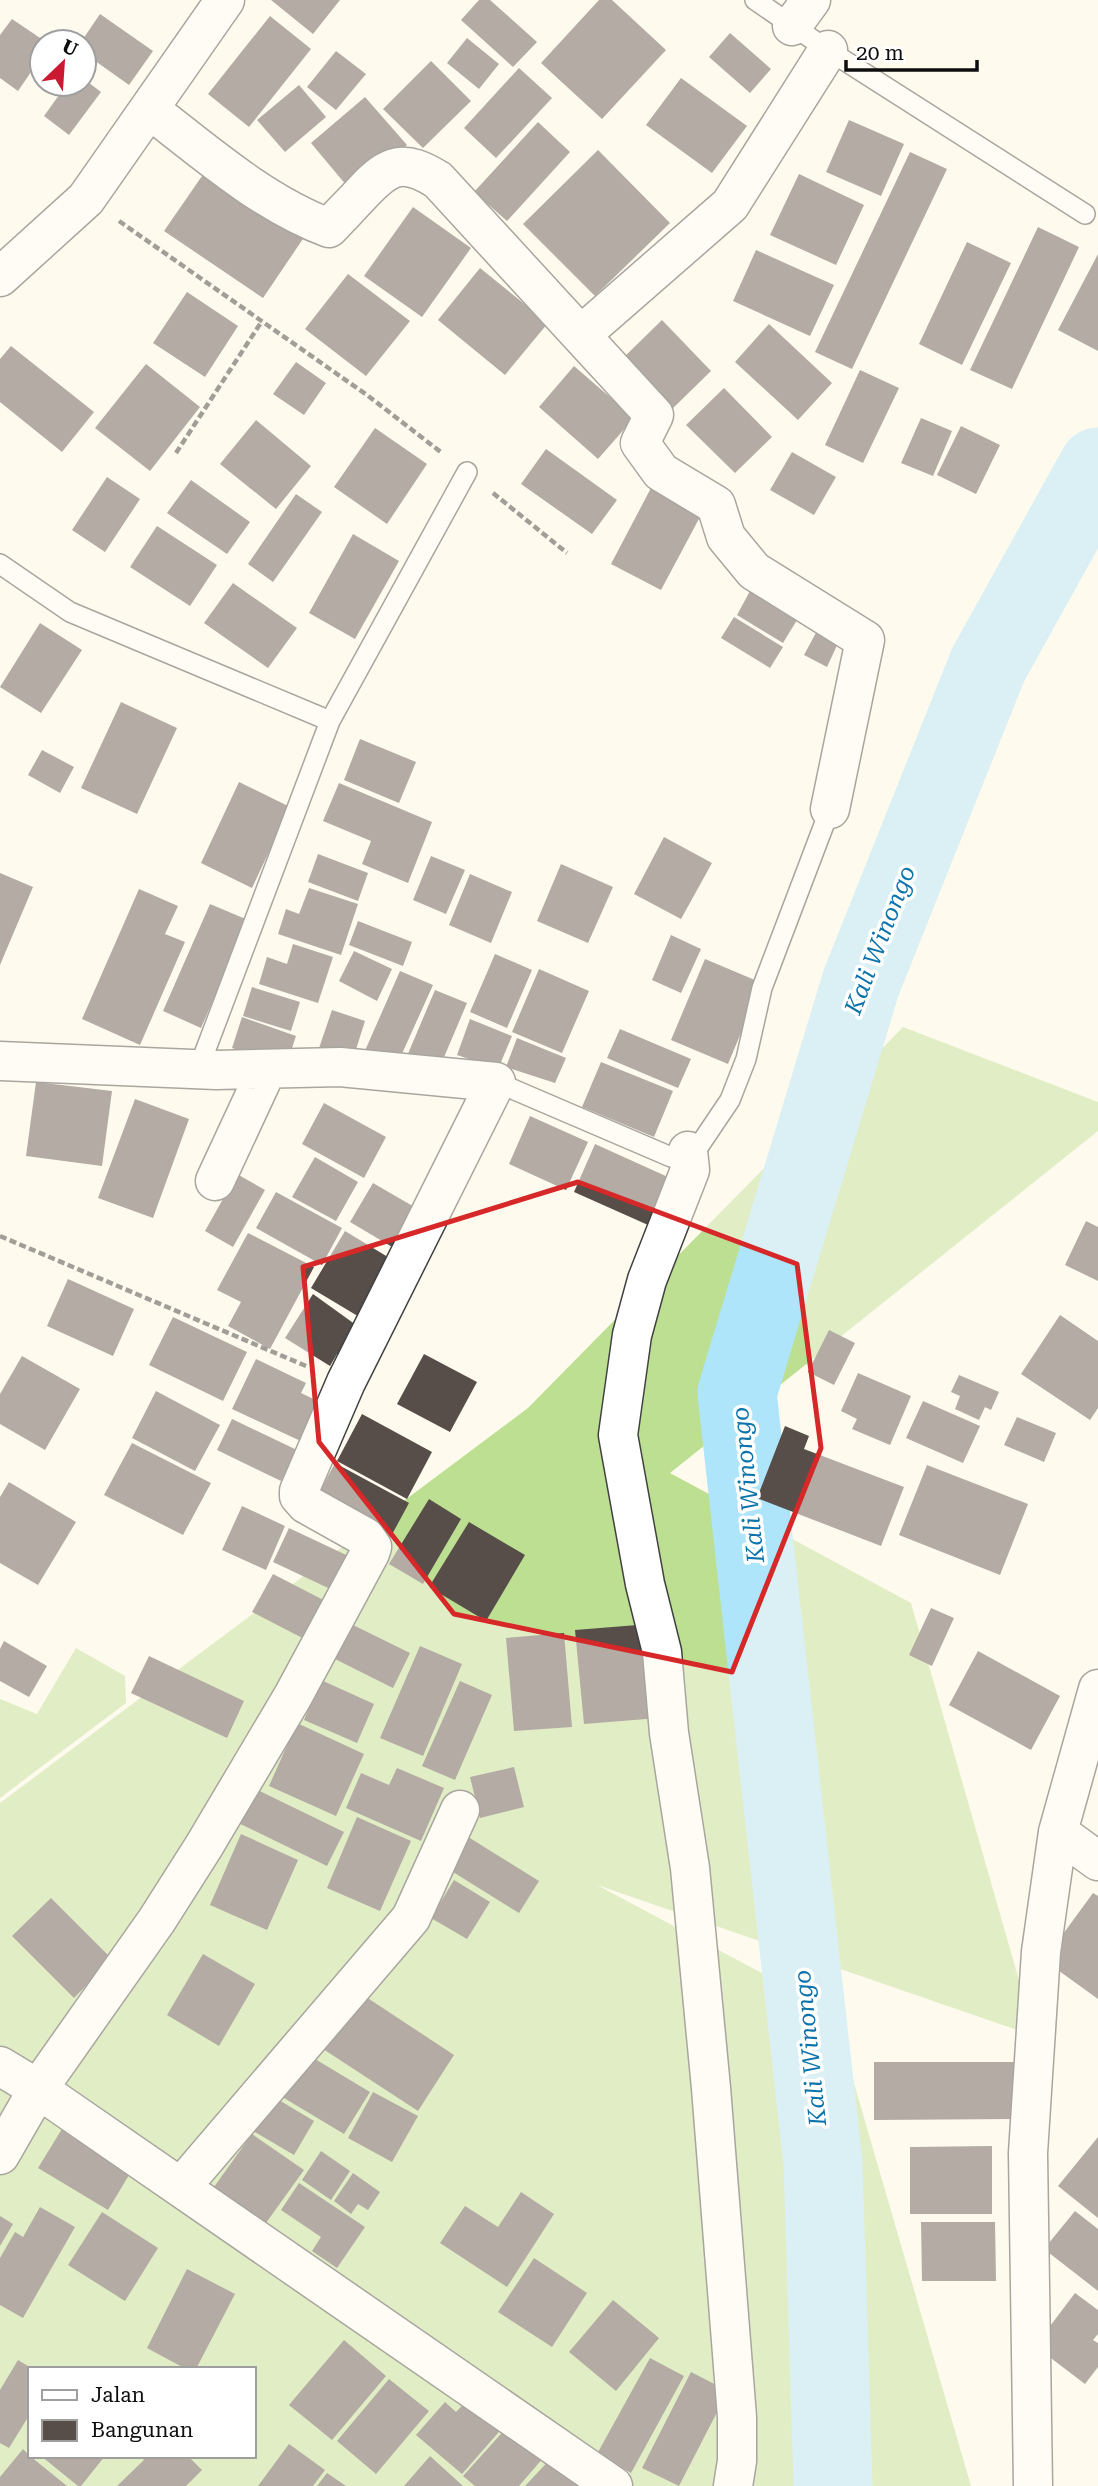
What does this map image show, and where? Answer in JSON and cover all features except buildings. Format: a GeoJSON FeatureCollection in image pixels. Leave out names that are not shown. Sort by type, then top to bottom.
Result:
{"type":"FeatureCollection","features":[{"type":"Feature","properties":{"kind":"street"},"geometry":{"type":"LineString","coordinates":[[0,277],[86,199],[225,0]]}},
{"type":"Feature","properties":{"kind":"street"},"geometry":{"type":"LineString","coordinates":[[580,335],[730,205],[828,50]]}},
{"type":"Feature","properties":{"kind":"street"},"geometry":{"type":"LineString","coordinates":[[149,109],[272,200],[329,228],[380,173],[394,167],[407,166],[421,169],[438,180],[654,415],[640,443],[661,472],[716,505],[726,537],[754,571],[864,640],[830,809]]}},
{"type":"Feature","properties":{"kind":"street"},"geometry":{"type":"LineString","coordinates":[[0,1061],[198,1070],[340,1068],[496,1082],[346,1382],[299,1491],[299,1496],[306,1504],[365,1537],[372,1547],[370,1553],[293,1696],[204,1846],[157,1920],[38,2089],[0,2155]]}},
{"type":"Feature","properties":{"kind":"street"},"geometry":{"type":"LineString","coordinates":[[215,1181],[267,1069]]}},
{"type":"Feature","properties":{"kind":"street"},"geometry":{"type":"LineString","coordinates":[[688,1150],[690,1170],[647,1280],[632,1335],[618,1434],[645,1584],[662,1652],[669,1733],[690,1868],[711,2088],[737,2417],[737,2461],[733,2486]]}},
{"type":"Feature","properties":{"kind":"street"},"geometry":{"type":"LineString","coordinates":[[1033,2486],[1028,2153],[1041,1952],[1058,1832],[1098,1689]]}},
{"type":"Feature","properties":{"kind":"street"},"geometry":{"type":"LineString","coordinates":[[181,2187],[411,1918],[460,1810]]}},
{"type":"Feature","properties":{"kind":"street"},"geometry":{"type":"LineString","coordinates":[[1058,1832],[1098,1861]]}},
{"type":"Feature","properties":{"kind":"street"},"geometry":{"type":"LineString","coordinates":[[0,2066],[38,2089],[613,2486]]}},
{"type":"Feature","properties":{"kind":"lane"},"geometry":{"type":"LineString","coordinates":[[755,0],[802,13],[828,50],[1085,214]]}},
{"type":"Feature","properties":{"kind":"lane"},"geometry":{"type":"LineString","coordinates":[[198,1070],[330,721],[467,472]]}},
{"type":"Feature","properties":{"kind":"lane"},"geometry":{"type":"LineString","coordinates":[[0,564],[70,612],[330,721]]}},
{"type":"Feature","properties":{"kind":"lane"},"geometry":{"type":"LineString","coordinates":[[496,1082],[671,1157],[699,1146],[730,1100],[746,1059],[762,988],[830,809]]}},
{"type":"Feature","properties":{"kind":"path"},"geometry":{"type":"LineString","coordinates":[[86,199],[367,395],[567,553]]}},
{"type":"Feature","properties":{"kind":"path"},"geometry":{"type":"LineString","coordinates":[[176,453],[262,321]]}},
{"type":"Feature","properties":{"kind":"path"},"geometry":{"type":"LineString","coordinates":[[0,1236],[346,1382]]}},
{"type":"Feature","properties":{"kind":"highlighted area"},"geometry":{"type":"Polygon","coordinates":[[[578,1182],[797,1264],[821,1448],[732,1672],[454,1614],[319,1442],[303,1267],[578,1182]]]}},
{"type":"Feature","properties":{"kind":"green space"},"geometry":{"type":"Polygon","coordinates":[[[903,1027],[1098,1102],[1098,1131],[670,1473],[911,1603],[1035,2036],[597,1885],[833,2011],[971,2486],[0,2486],[0,1803],[528,1408],[903,1027]]]}},
{"type":"Feature","properties":{"kind":"green space"},"geometry":{"type":"Polygon","coordinates":[[[76,1648],[125,1676],[126,1703],[0,1798],[0,1699],[37,1714],[76,1648]]]}},
{"type":"Feature","properties":{"kind":"waterway","name":"Kali Winongo"},"geometry":{"type":"LineString","coordinates":[[833,2486],[823,2163],[737,1393],[861,983],[988,665],[1098,467]]}}]}
